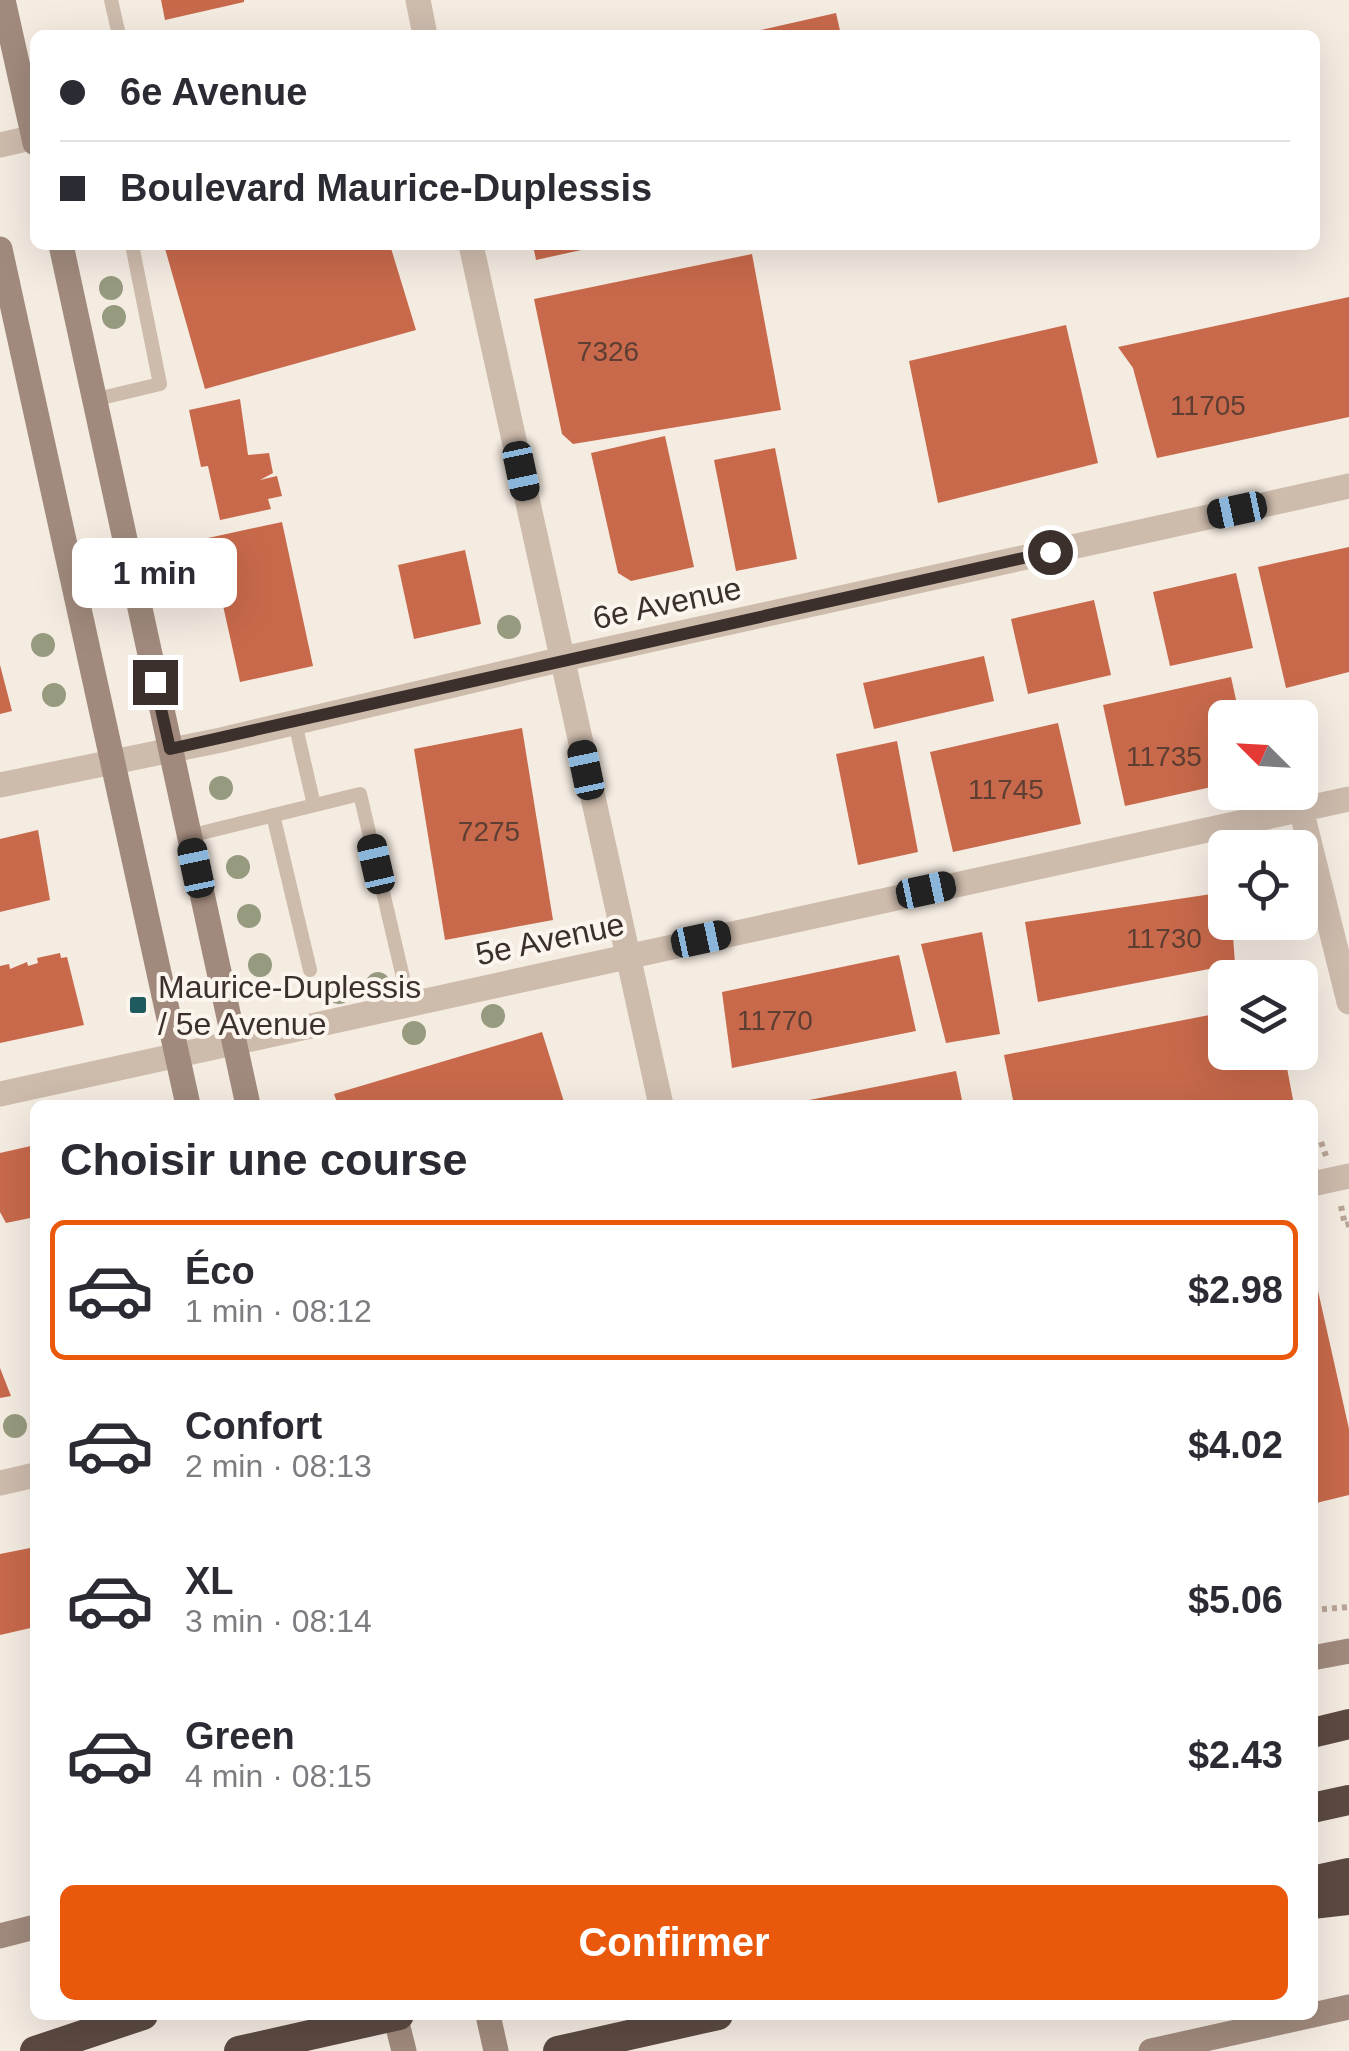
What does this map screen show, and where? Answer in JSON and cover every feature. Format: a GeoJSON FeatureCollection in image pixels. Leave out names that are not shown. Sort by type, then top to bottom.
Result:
{"type":"FeatureCollection","features":[{"type":"Feature","properties":{"kind":"highway"},"geometry":{"type":"LineString","coordinates":[[1318,1732],[1349,1724]]}},
{"type":"Feature","properties":{"kind":"highway"},"geometry":{"type":"LineString","coordinates":[[1318,1807],[1349,1800]]}},
{"type":"Feature","properties":{"kind":"highway"},"geometry":{"type":"LineString","coordinates":[[1318,1881],[1349,1873]]}},
{"type":"Feature","properties":{"kind":"highway"},"geometry":{"type":"LineString","coordinates":[[1318,1903],[1349,1900]]}},
{"type":"Feature","properties":{"kind":"highway"},"geometry":{"type":"LineString","coordinates":[[34,2051],[127,2020]]}},
{"type":"Feature","properties":{"kind":"highway"},"geometry":{"type":"LineString","coordinates":[[239,2051],[375,2020]]}},
{"type":"Feature","properties":{"kind":"highway"},"geometry":{"type":"LineString","coordinates":[[558,2051],[696,2020]]}},
{"type":"Feature","properties":{"kind":"street"},"geometry":{"type":"LineString","coordinates":[[3,0],[30,121]]}},
{"type":"Feature","properties":{"kind":"street"},"geometry":{"type":"LineString","coordinates":[[418,0],[424,30]]}},
{"type":"Feature","properties":{"kind":"street"},"geometry":{"type":"LineString","coordinates":[[0,145],[30,140]]}},
{"type":"Feature","properties":{"kind":"street"},"geometry":{"type":"LineString","coordinates":[[0,249],[187,1100]]}},
{"type":"Feature","properties":{"kind":"street"},"geometry":{"type":"LineString","coordinates":[[61,250],[247,1100]]}},
{"type":"Feature","properties":{"kind":"street"},"geometry":{"type":"LineString","coordinates":[[472,250],[660,1100]]}},
{"type":"Feature","properties":{"kind":"street","name":"6e Avenue"},"geometry":{"type":"LineString","coordinates":[[0,785],[295,723],[562,659],[1349,486]]}},
{"type":"Feature","properties":{"kind":"street","name":"5e Avenue"},"geometry":{"type":"LineString","coordinates":[[1318,805],[1349,799]]}},
{"type":"Feature","properties":{"kind":"street","name":"5e Avenue"},"geometry":{"type":"LineString","coordinates":[[0,1094],[1296,810]]}},
{"type":"Feature","properties":{"kind":"street"},"geometry":{"type":"LineString","coordinates":[[1301,810],[1349,1002]]}},
{"type":"Feature","properties":{"kind":"street"},"geometry":{"type":"LineString","coordinates":[[1318,1183],[1349,1176]]}},
{"type":"Feature","properties":{"kind":"street"},"geometry":{"type":"LineString","coordinates":[[0,1482],[30,1476]]}},
{"type":"Feature","properties":{"kind":"street"},"geometry":{"type":"LineString","coordinates":[[1318,1657],[1349,1651]]}},
{"type":"Feature","properties":{"kind":"street"},"geometry":{"type":"LineString","coordinates":[[0,1936],[30,1928]]}},
{"type":"Feature","properties":{"kind":"street"},"geometry":{"type":"LineString","coordinates":[[1318,2014],[1349,2007]]}},
{"type":"Feature","properties":{"kind":"street"},"geometry":{"type":"LineString","coordinates":[[398,2020],[404,2051]]}},
{"type":"Feature","properties":{"kind":"street"},"geometry":{"type":"LineString","coordinates":[[489,2020],[496,2051]]}},
{"type":"Feature","properties":{"kind":"street"},"geometry":{"type":"LineString","coordinates":[[1152,2051],[1291,2020]]}},
{"type":"Feature","properties":{"kind":"lane"},"geometry":{"type":"LineString","coordinates":[[111,0],[118,30]]}},
{"type":"Feature","properties":{"kind":"lane"},"geometry":{"type":"LineString","coordinates":[[93,400],[160,384],[133,250]]}},
{"type":"Feature","properties":{"kind":"lane"},"geometry":{"type":"LineString","coordinates":[[295,723],[314,805]]}},
{"type":"Feature","properties":{"kind":"lane"},"geometry":{"type":"LineString","coordinates":[[189,836],[360,794],[409,1003]]}},
{"type":"Feature","properties":{"kind":"lane"},"geometry":{"type":"LineString","coordinates":[[273,815],[310,970]]}},
{"type":"Feature","properties":{"kind":"path"},"geometry":{"type":"LineString","coordinates":[[1318,1610],[1349,1607]]}},
{"type":"Feature","properties":{"kind":"building"},"geometry":{"type":"Polygon","coordinates":[[[161,0],[244,0],[244,2],[165,20],[161,0]]]}},
{"type":"Feature","properties":{"kind":"building"},"geometry":{"type":"Polygon","coordinates":[[[836,13],[840,30],[761,30],[836,13]]]}},
{"type":"Feature","properties":{"kind":"building"},"geometry":{"type":"Polygon","coordinates":[[[165,250],[392,250],[416,330],[205,389],[165,250]]]}},
{"type":"Feature","properties":{"kind":"building"},"geometry":{"type":"Polygon","coordinates":[[[534,250],[581,250],[536,260],[534,250]]]}},
{"type":"Feature","properties":{"kind":"building"},"geometry":{"type":"Polygon","coordinates":[[[752,254],[781,410],[573,444],[562,434],[534,299],[752,254]]]}},
{"type":"Feature","properties":{"kind":"building"},"geometry":{"type":"Polygon","coordinates":[[[1349,297],[1349,417],[1157,458],[1133,368],[1118,347],[1349,297]]]}},
{"type":"Feature","properties":{"kind":"building"},"geometry":{"type":"Polygon","coordinates":[[[1066,325],[1098,463],[938,503],[909,361],[1066,325]]]}},
{"type":"Feature","properties":{"kind":"building"},"geometry":{"type":"Polygon","coordinates":[[[240,399],[248,455],[269,453],[273,473],[260,480],[277,476],[282,496],[268,499],[271,509],[220,520],[208,466],[201,467],[189,410],[240,399]]]}},
{"type":"Feature","properties":{"kind":"building"},"geometry":{"type":"Polygon","coordinates":[[[665,436],[694,567],[631,581],[618,573],[591,453],[665,436]]]}},
{"type":"Feature","properties":{"kind":"building"},"geometry":{"type":"Polygon","coordinates":[[[775,448],[797,559],[736,571],[714,460],[775,448]]]}},
{"type":"Feature","properties":{"kind":"building"},"geometry":{"type":"Polygon","coordinates":[[[282,522],[313,666],[240,682],[208,538],[282,522]]]}},
{"type":"Feature","properties":{"kind":"building"},"geometry":{"type":"Polygon","coordinates":[[[1349,547],[1349,672],[1286,688],[1258,567],[1349,547]]]}},
{"type":"Feature","properties":{"kind":"building"},"geometry":{"type":"Polygon","coordinates":[[[465,550],[481,624],[414,639],[398,565],[465,550]]]}},
{"type":"Feature","properties":{"kind":"building"},"geometry":{"type":"Polygon","coordinates":[[[1236,573],[1253,648],[1170,666],[1153,592],[1236,573]]]}},
{"type":"Feature","properties":{"kind":"building"},"geometry":{"type":"Polygon","coordinates":[[[1094,600],[1111,675],[1028,694],[1011,619],[1094,600]]]}},
{"type":"Feature","properties":{"kind":"building"},"geometry":{"type":"Polygon","coordinates":[[[984,656],[994,701],[874,729],[863,683],[984,656]]]}},
{"type":"Feature","properties":{"kind":"building"},"geometry":{"type":"Polygon","coordinates":[[[0,665],[12,711],[0,714],[0,665]]]}},
{"type":"Feature","properties":{"kind":"building"},"geometry":{"type":"Polygon","coordinates":[[[1231,677],[1236,700],[1208,700],[1208,788],[1125,806],[1103,705],[1231,677]]]}},
{"type":"Feature","properties":{"kind":"building"},"geometry":{"type":"Polygon","coordinates":[[[1058,723],[1081,824],[953,852],[930,752],[1058,723]]]}},
{"type":"Feature","properties":{"kind":"building"},"geometry":{"type":"Polygon","coordinates":[[[522,728],[553,920],[445,940],[414,749],[522,728]]]}},
{"type":"Feature","properties":{"kind":"building"},"geometry":{"type":"Polygon","coordinates":[[[897,741],[918,852],[858,865],[836,754],[897,741]]]}},
{"type":"Feature","properties":{"kind":"building"},"geometry":{"type":"Polygon","coordinates":[[[38,830],[50,900],[0,912],[0,839],[38,830]]]}},
{"type":"Feature","properties":{"kind":"building"},"geometry":{"type":"Polygon","coordinates":[[[1208,895],[1208,940],[1233,940],[1235,960],[1208,960],[1208,969],[1038,1002],[1025,922],[1208,895]]]}},
{"type":"Feature","properties":{"kind":"building"},"geometry":{"type":"Polygon","coordinates":[[[982,932],[1000,1034],[946,1043],[921,944],[982,932]]]}},
{"type":"Feature","properties":{"kind":"building"},"geometry":{"type":"Polygon","coordinates":[[[60,953],[61,958],[67,957],[84,1025],[0,1043],[0,966],[9,964],[10,969],[27,962],[28,966],[38,963],[37,958],[60,953]]]}},
{"type":"Feature","properties":{"kind":"building"},"geometry":{"type":"Polygon","coordinates":[[[899,955],[916,1031],[732,1068],[722,992],[899,955]]]}},
{"type":"Feature","properties":{"kind":"building"},"geometry":{"type":"Polygon","coordinates":[[[1208,1015],[1208,1070],[1287,1070],[1293,1100],[1013,1100],[1004,1055],[1208,1015]]]}},
{"type":"Feature","properties":{"kind":"building"},"geometry":{"type":"Polygon","coordinates":[[[542,1032],[563,1100],[336,1100],[334,1094],[542,1032]]]}},
{"type":"Feature","properties":{"kind":"building"},"geometry":{"type":"Polygon","coordinates":[[[956,1071],[962,1100],[809,1100],[956,1071]]]}},
{"type":"Feature","properties":{"kind":"building"},"geometry":{"type":"Polygon","coordinates":[[[30,1146],[30,1218],[6,1223],[0,1212],[0,1153],[30,1146]]]}},
{"type":"Feature","properties":{"kind":"building"},"geometry":{"type":"Polygon","coordinates":[[[1318,1291],[1349,1429],[1349,1495],[1318,1503],[1318,1291]]]}},
{"type":"Feature","properties":{"kind":"building"},"geometry":{"type":"Polygon","coordinates":[[[0,1368],[11,1396],[0,1398],[0,1368]]]}},
{"type":"Feature","properties":{"kind":"building"},"geometry":{"type":"Polygon","coordinates":[[[30,1548],[30,1628],[0,1635],[0,1554],[30,1548]]]}},
{"type":"Feature","properties":{"kind":"place","name":"Maurice-Duplessis / 5e Avenue"},"geometry":{"type":"Point","coordinates":[138,1005]}},
{"type":"Feature","properties":{"kind":"route"},"geometry":{"type":"LineString","coordinates":[[155,682],[170,749],[1050,552]]}}]}
